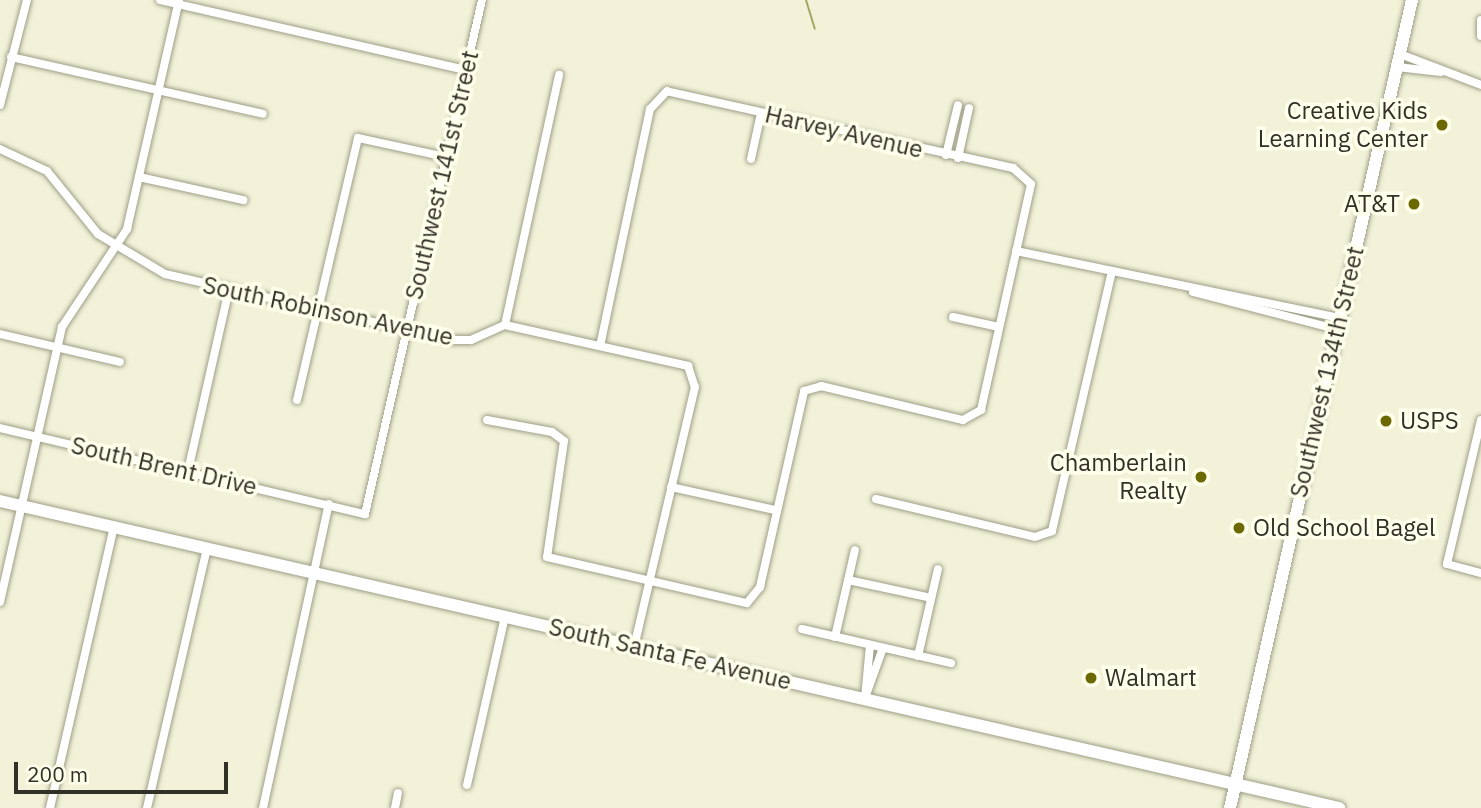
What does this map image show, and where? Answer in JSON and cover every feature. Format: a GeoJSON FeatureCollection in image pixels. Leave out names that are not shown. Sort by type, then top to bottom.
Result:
{"type":"FeatureCollection","features":[{"type":"Feature","properties":{"kind":"main road","name":"Southwest 134th Street"},"geometry":{"type":"LineString","coordinates":[[1230,808],[1412,0]]}},
{"type":"Feature","properties":{"kind":"main road","name":"South Santa Fe Avenue"},"geometry":{"type":"LineString","coordinates":[[0,501],[1339,808]]}},
{"type":"Feature","properties":{"kind":"street"},"geometry":{"type":"LineString","coordinates":[[0,105],[27,0]]}},
{"type":"Feature","properties":{"kind":"street"},"geometry":{"type":"LineString","coordinates":[[160,0],[179,2],[466,70]]}},
{"type":"Feature","properties":{"kind":"street","name":"Southwest 141st Street"},"geometry":{"type":"LineString","coordinates":[[365,514],[482,0]]}},
{"type":"Feature","properties":{"kind":"street"},"geometry":{"type":"LineString","coordinates":[[0,602],[57,348],[75,300],[127,229],[179,2]]}},
{"type":"Feature","properties":{"kind":"street"},"geometry":{"type":"LineString","coordinates":[[1481,20],[1481,36]]}},
{"type":"Feature","properties":{"kind":"street"},"geometry":{"type":"LineString","coordinates":[[1400,54],[1481,85]]}},
{"type":"Feature","properties":{"kind":"street"},"geometry":{"type":"LineString","coordinates":[[11,57],[263,114]]}},
{"type":"Feature","properties":{"kind":"street"},"geometry":{"type":"LineString","coordinates":[[1397,67],[1444,72]]}},
{"type":"Feature","properties":{"kind":"street"},"geometry":{"type":"LineString","coordinates":[[559,75],[505,325],[680,362],[693,370],[695,387],[634,647]]}},
{"type":"Feature","properties":{"kind":"street","name":"Harvey Avenue"},"geometry":{"type":"LineString","coordinates":[[600,346],[650,109],[659,95],[678,92],[958,158],[1013,168],[1028,177],[1031,188],[1016,251]]}},
{"type":"Feature","properties":{"kind":"street"},"geometry":{"type":"LineString","coordinates":[[947,155],[958,105]]}},
{"type":"Feature","properties":{"kind":"street"},"geometry":{"type":"LineString","coordinates":[[958,158],[969,108]]}},
{"type":"Feature","properties":{"kind":"street"},"geometry":{"type":"LineString","coordinates":[[751,159],[761,113]]}},
{"type":"Feature","properties":{"kind":"street"},"geometry":{"type":"LineString","coordinates":[[954,121],[966,124]]}},
{"type":"Feature","properties":{"kind":"street"},"geometry":{"type":"LineString","coordinates":[[297,400],[358,138],[446,157]]}},
{"type":"Feature","properties":{"kind":"street","name":"South Robinson Avenue"},"geometry":{"type":"LineString","coordinates":[[0,149],[47,171],[84,221],[115,247],[158,272],[459,341],[505,325]]}},
{"type":"Feature","properties":{"kind":"street"},"geometry":{"type":"LineString","coordinates":[[139,177],[243,200]]}},
{"type":"Feature","properties":{"kind":"street"},"geometry":{"type":"LineString","coordinates":[[487,420],[552,432],[564,441],[547,557],[735,603],[751,601],[760,587],[775,510],[804,391],[821,386],[956,419],[973,417],[984,402],[1016,251],[1337,324]]}},
{"type":"Feature","properties":{"kind":"street"},"geometry":{"type":"LineString","coordinates":[[876,499],[1035,537],[1049,534],[1057,522],[1112,272]]}},
{"type":"Feature","properties":{"kind":"street"},"geometry":{"type":"LineString","coordinates":[[188,471],[229,289]]}},
{"type":"Feature","properties":{"kind":"street"},"geometry":{"type":"LineString","coordinates":[[953,317],[999,327]]}},
{"type":"Feature","properties":{"kind":"street"},"geometry":{"type":"LineString","coordinates":[[0,334],[120,362]]}},
{"type":"Feature","properties":{"kind":"street"},"geometry":{"type":"LineString","coordinates":[[1481,420],[1447,564],[1481,573]]}},
{"type":"Feature","properties":{"kind":"street","name":"South Brent Drive"},"geometry":{"type":"LineString","coordinates":[[0,428],[365,514]]}},
{"type":"Feature","properties":{"kind":"street"},"geometry":{"type":"LineString","coordinates":[[671,486],[775,510]]}},
{"type":"Feature","properties":{"kind":"street"},"geometry":{"type":"LineString","coordinates":[[263,808],[329,504]]}},
{"type":"Feature","properties":{"kind":"street"},"geometry":{"type":"LineString","coordinates":[[50,808],[114,527]]}},
{"type":"Feature","properties":{"kind":"street"},"geometry":{"type":"LineString","coordinates":[[147,808],[207,548]]}},
{"type":"Feature","properties":{"kind":"street"},"geometry":{"type":"LineString","coordinates":[[835,637],[855,550]]}},
{"type":"Feature","properties":{"kind":"street"},"geometry":{"type":"LineString","coordinates":[[918,656],[937,569]]}},
{"type":"Feature","properties":{"kind":"street"},"geometry":{"type":"LineString","coordinates":[[848,580],[931,598]]}},
{"type":"Feature","properties":{"kind":"street"},"geometry":{"type":"LineString","coordinates":[[467,785],[505,617]]}},
{"type":"Feature","properties":{"kind":"street"},"geometry":{"type":"LineString","coordinates":[[802,629],[951,663]]}},
{"type":"Feature","properties":{"kind":"street"},"geometry":{"type":"LineString","coordinates":[[865,698],[870,645]]}},
{"type":"Feature","properties":{"kind":"street"},"geometry":{"type":"LineString","coordinates":[[865,698],[883,648]]}},
{"type":"Feature","properties":{"kind":"street"},"geometry":{"type":"LineString","coordinates":[[395,808],[398,793]]}},
{"type":"Feature","properties":{"kind":"waterway"},"geometry":{"type":"LineString","coordinates":[[806,0],[815,29]]}},
{"type":"Feature","properties":{"kind":"place","name":"Creative Kids Learning Center"},"geometry":{"type":"Point","coordinates":[1442,125]}},
{"type":"Feature","properties":{"kind":"place","name":"AT&T"},"geometry":{"type":"Point","coordinates":[1414,204]}},
{"type":"Feature","properties":{"kind":"place","name":"USPS"},"geometry":{"type":"Point","coordinates":[1386,421]}},
{"type":"Feature","properties":{"kind":"place","name":"Chamberlain Realty"},"geometry":{"type":"Point","coordinates":[1201,477]}},
{"type":"Feature","properties":{"kind":"place","name":"Old School Bagel"},"geometry":{"type":"Point","coordinates":[1239,528]}},
{"type":"Feature","properties":{"kind":"place","name":"Walmart"},"geometry":{"type":"Point","coordinates":[1091,678]}}]}
